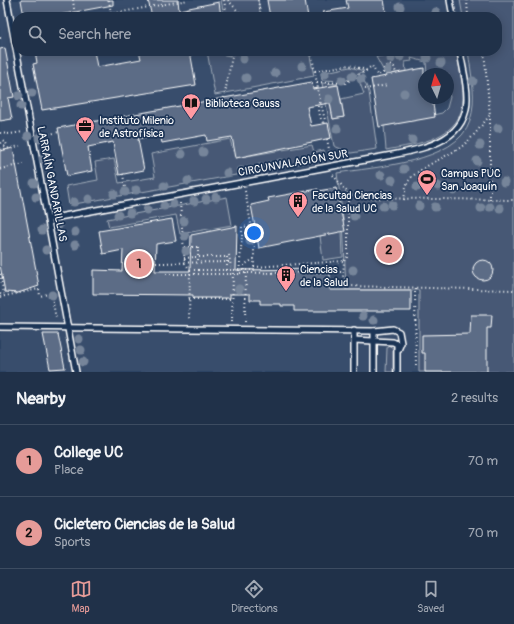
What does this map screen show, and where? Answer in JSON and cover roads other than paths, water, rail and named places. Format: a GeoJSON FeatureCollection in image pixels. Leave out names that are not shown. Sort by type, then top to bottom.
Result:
{"type":"FeatureCollection","features":[{"type":"Feature","properties":{"kind":"lane","name":"LARRAÍN GANDARILLAS"},"geometry":{"type":"LineString","coordinates":[[7,0],[12,27]]}},
{"type":"Feature","properties":{"kind":"lane"},"geometry":{"type":"LineString","coordinates":[[450,0],[452,12]]}},
{"type":"Feature","properties":{"kind":"lane","name":"LARRAÍN GANDARILLAS"},"geometry":{"type":"LineString","coordinates":[[17,56],[76,372]]}},
{"type":"Feature","properties":{"kind":"lane","name":"CIRCUNVALACIÓN SUR"},"geometry":{"type":"LineString","coordinates":[[48,219],[392,155],[432,146],[453,132],[465,114],[467,90],[461,56]]}},
{"type":"Feature","properties":{"kind":"lane"},"geometry":{"type":"LineString","coordinates":[[0,327],[374,331],[393,329],[399,332],[401,343],[398,350],[397,372]]}},
{"type":"Feature","properties":{"kind":"lane"},"geometry":{"type":"LineString","coordinates":[[354,330],[354,372]]}},
{"type":"Feature","properties":{"kind":"lane"},"geometry":{"type":"LineString","coordinates":[[374,331],[374,372]]}},
{"type":"Feature","properties":{"kind":"lane"},"geometry":{"type":"LineString","coordinates":[[354,340],[393,342],[396,344],[398,350]]}},
{"type":"Feature","properties":{"kind":"place","name":"Biblioteca Gauss"},"geometry":{"type":"Point","coordinates":[191,120]}},
{"type":"Feature","properties":{"kind":"place","name":"Instituto Milenio de Astrofísica"},"geometry":{"type":"Point","coordinates":[85,143]}},
{"type":"Feature","properties":{"kind":"place","name":"Campus PUC San Joaquín"},"geometry":{"type":"Point","coordinates":[427,196]}},
{"type":"Feature","properties":{"kind":"place","name":"Facultad Ciencias de la Salud UC"},"geometry":{"type":"Point","coordinates":[298,218]}},
{"type":"Feature","properties":{"kind":"place","name":"Cicletero Ciencias de la Salud"},"geometry":{"type":"Point","coordinates":[389,250]}},
{"type":"Feature","properties":{"kind":"place","name":"College UC"},"geometry":{"type":"Point","coordinates":[139,264]}},
{"type":"Feature","properties":{"kind":"place","name":"Ciencias de la Salud"},"geometry":{"type":"Point","coordinates":[286,292]}}]}
